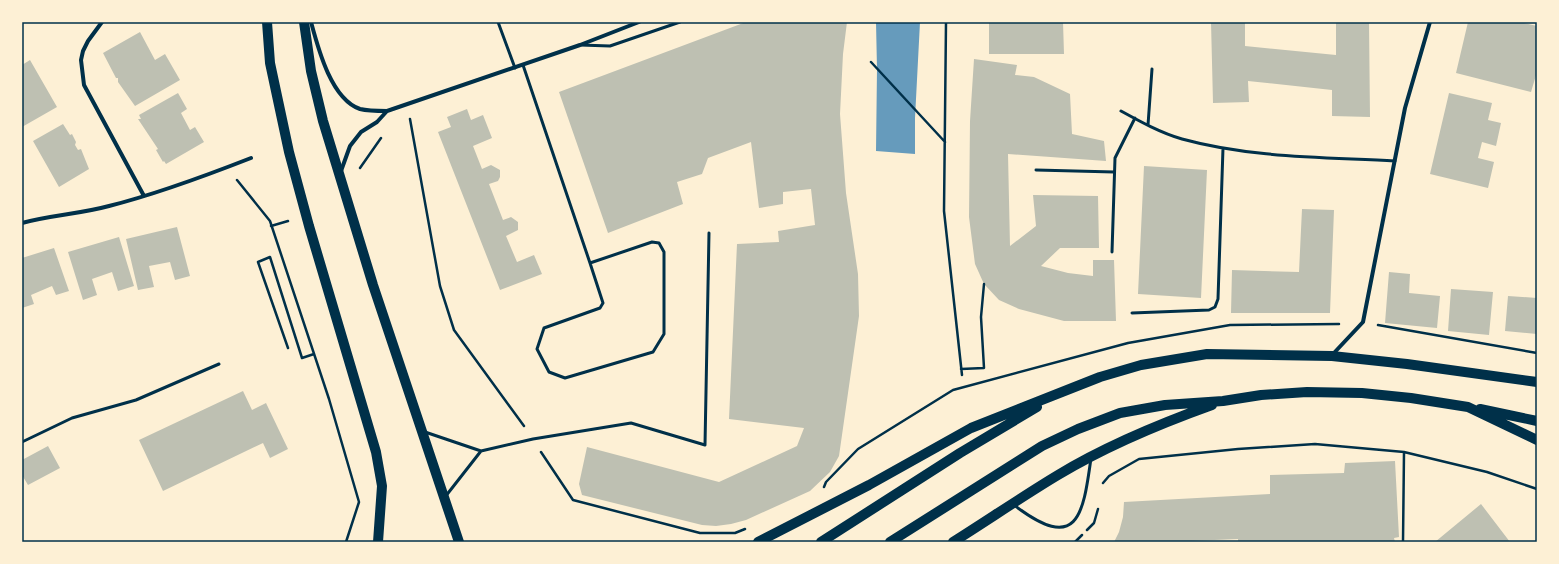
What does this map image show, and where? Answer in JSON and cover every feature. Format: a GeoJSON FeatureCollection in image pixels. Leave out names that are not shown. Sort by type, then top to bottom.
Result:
{"type":"FeatureCollection","features":[{"type":"Feature","properties":{"kind":"main road"},"geometry":{"type":"LineString","coordinates":[[267,22],[270,63],[289,152],[348,363],[376,452],[382,486],[378,542]]}},
{"type":"Feature","properties":{"kind":"main road"},"geometry":{"type":"LineString","coordinates":[[304,22],[312,78],[323,121],[373,285],[423,431],[444,499],[460,542]]}},
{"type":"Feature","properties":{"kind":"main road"},"geometry":{"type":"LineString","coordinates":[[758,542],[869,485],[971,428],[1100,376],[1141,365],[1207,354],[1332,356],[1407,364],[1537,382]]}},
{"type":"Feature","properties":{"kind":"main road"},"geometry":{"type":"LineString","coordinates":[[821,542],[998,429],[1044,403],[1100,376]]}},
{"type":"Feature","properties":{"kind":"main road"},"geometry":{"type":"LineString","coordinates":[[890,542],[1042,446],[1078,429],[1120,413],[1165,405],[1223,402],[1268,394],[1307,392],[1362,393],[1411,398],[1468,407],[1537,421]]}},
{"type":"Feature","properties":{"kind":"main road"},"geometry":{"type":"LineString","coordinates":[[953,542],[1059,474],[1172,420],[1223,402]]}},
{"type":"Feature","properties":{"kind":"main road"},"geometry":{"type":"LineString","coordinates":[[1468,407],[1537,440]]}},
{"type":"Feature","properties":{"kind":"street"},"geometry":{"type":"LineString","coordinates":[[102,22],[88,41],[83,52],[81,60],[84,85],[144,196]]}},
{"type":"Feature","properties":{"kind":"street"},"geometry":{"type":"LineString","coordinates":[[311,22],[325,68],[336,87],[347,100],[359,108],[387,111]]}},
{"type":"Feature","properties":{"kind":"street"},"geometry":{"type":"LineString","coordinates":[[340,176],[350,146],[361,132],[377,122],[387,111],[580,46],[639,22]]}},
{"type":"Feature","properties":{"kind":"street"},"geometry":{"type":"LineString","coordinates":[[1332,356],[1363,322],[1406,108],[1430,22]]}},
{"type":"Feature","properties":{"kind":"street"},"geometry":{"type":"LineString","coordinates":[[22,223],[44,217],[108,206],[144,196],[227,168],[251,158]]}},
{"type":"Feature","properties":{"kind":"lane"},"geometry":{"type":"LineString","coordinates":[[498,22],[515,68]]}},
{"type":"Feature","properties":{"kind":"lane"},"geometry":{"type":"LineString","coordinates":[[580,46],[610,46],[680,22]]}},
{"type":"Feature","properties":{"kind":"lane"},"geometry":{"type":"LineString","coordinates":[[523,65],[603,303],[600,308],[544,328],[537,349],[549,372],[565,378],[654,352],[664,334],[664,252],[659,243],[652,242],[590,263]]}},
{"type":"Feature","properties":{"kind":"lane"},"geometry":{"type":"LineString","coordinates":[[1148,125],[1152,69]]}},
{"type":"Feature","properties":{"kind":"lane"},"geometry":{"type":"LineString","coordinates":[[1121,111],[1148,125],[1181,138],[1224,148],[1272,154],[1395,161]]}},
{"type":"Feature","properties":{"kind":"lane"},"geometry":{"type":"LineString","coordinates":[[1112,252],[1115,158],[1135,118]]}},
{"type":"Feature","properties":{"kind":"lane"},"geometry":{"type":"LineString","coordinates":[[1132,313],[1209,310],[1215,307],[1218,299],[1224,148]]}},
{"type":"Feature","properties":{"kind":"lane"},"geometry":{"type":"LineString","coordinates":[[1036,170],[1114,172]]}},
{"type":"Feature","properties":{"kind":"lane"},"geometry":{"type":"LineString","coordinates":[[423,431],[481,451],[533,439],[631,423],[705,445],[710,233]]}},
{"type":"Feature","properties":{"kind":"lane"},"geometry":{"type":"LineString","coordinates":[[22,442],[72,418],[136,400],[219,364]]}},
{"type":"Feature","properties":{"kind":"lane"},"geometry":{"type":"LineString","coordinates":[[444,499],[481,451]]}},
{"type":"Feature","properties":{"kind":"lane"},"geometry":{"type":"LineString","coordinates":[[1013,504],[1044,525],[1065,527],[1076,520],[1087,495],[1092,457]]}},
{"type":"Feature","properties":{"kind":"path"},"geometry":{"type":"LineString","coordinates":[[946,22],[944,212],[962,375]]}},
{"type":"Feature","properties":{"kind":"path"},"geometry":{"type":"LineString","coordinates":[[871,62],[945,143]]}},
{"type":"Feature","properties":{"kind":"path"},"geometry":{"type":"LineString","coordinates":[[407,103],[440,286],[454,330],[533,439],[573,500],[700,533],[735,533],[748,527]]}},
{"type":"Feature","properties":{"kind":"path"},"geometry":{"type":"LineString","coordinates":[[227,168],[270,221],[314,354],[359,502],[346,542]]}},
{"type":"Feature","properties":{"kind":"path"},"geometry":{"type":"LineString","coordinates":[[271,226],[289,220]]}},
{"type":"Feature","properties":{"kind":"path"},"geometry":{"type":"LineString","coordinates":[[288,348],[258,262],[270,257],[302,358],[314,354]]}},
{"type":"Feature","properties":{"kind":"path"},"geometry":{"type":"LineString","coordinates":[[961,369],[984,368],[981,317],[984,284]]}},
{"type":"Feature","properties":{"kind":"path"},"geometry":{"type":"LineString","coordinates":[[823,491],[826,482],[858,449],[953,390],[1128,343],[1230,325],[1322,325],[1363,322],[1537,353]]}},
{"type":"Feature","properties":{"kind":"path"},"geometry":{"type":"LineString","coordinates":[[1100,489],[1109,476],[1139,460],[1238,449],[1315,444],[1404,452],[1487,472],[1537,489]]}},
{"type":"Feature","properties":{"kind":"path"},"geometry":{"type":"LineString","coordinates":[[1403,542],[1404,452]]}},
{"type":"Feature","properties":{"kind":"water"},"geometry":{"type":"Polygon","coordinates":[[[876,22],[920,22],[915,118],[915,154],[876,151],[876,22]]]}},
{"type":"Feature","properties":{"kind":"building"},"geometry":{"type":"Polygon","coordinates":[[[746,22],[847,22],[843,54],[840,114],[846,193],[858,274],[859,316],[839,456],[830,472],[810,491],[746,520],[716,526],[702,525],[582,495],[579,484],[587,447],[719,482],[797,446],[804,428],[729,419],[737,244],[779,242],[778,231],[815,225],[811,189],[783,192],[783,204],[759,208],[751,142],[708,158],[702,174],[677,182],[683,204],[608,233],[559,92],[746,22]]]}},
{"type":"Feature","properties":{"kind":"building"},"geometry":{"type":"Polygon","coordinates":[[[989,22],[1063,22],[1064,54],[989,54],[989,22]]]}},
{"type":"Feature","properties":{"kind":"building"},"geometry":{"type":"Polygon","coordinates":[[[1211,22],[1245,22],[1245,46],[1336,55],[1336,23],[1369,23],[1370,117],[1332,116],[1332,90],[1248,81],[1249,102],[1213,103],[1211,22]]]}},
{"type":"Feature","properties":{"kind":"building"},"geometry":{"type":"Polygon","coordinates":[[[1468,22],[1520,22],[1537,26],[1537,72],[1531,92],[1456,73],[1468,22]]]}},
{"type":"Feature","properties":{"kind":"building"},"geometry":{"type":"Polygon","coordinates":[[[140,32],[155,60],[165,54],[180,80],[135,106],[118,82],[118,78],[116,78],[103,53],[140,32]]]}},
{"type":"Feature","properties":{"kind":"building"},"geometry":{"type":"Polygon","coordinates":[[[974,59],[1017,65],[1015,75],[1034,77],[1070,94],[1072,134],[1104,141],[1106,161],[1008,154],[1010,246],[1036,226],[1033,195],[1098,196],[1099,248],[1060,248],[1041,266],[1068,273],[1093,276],[1093,260],[1114,260],[1116,321],[1064,321],[1019,309],[999,300],[984,284],[975,264],[969,217],[970,121],[974,59]]]}},
{"type":"Feature","properties":{"kind":"building"},"geometry":{"type":"Polygon","coordinates":[[[30,60],[57,107],[22,127],[22,65],[30,60]]]}},
{"type":"Feature","properties":{"kind":"building"},"geometry":{"type":"Polygon","coordinates":[[[178,93],[187,109],[181,113],[190,130],[195,127],[204,142],[166,164],[164,161],[163,162],[156,150],[158,149],[138,119],[141,119],[139,115],[178,93]]]}},
{"type":"Feature","properties":{"kind":"building"},"geometry":{"type":"Polygon","coordinates":[[[1449,93],[1492,103],[1488,120],[1501,123],[1496,146],[1482,142],[1478,158],[1494,162],[1488,188],[1430,174],[1449,93]]]}},
{"type":"Feature","properties":{"kind":"building"},"geometry":{"type":"Polygon","coordinates":[[[467,109],[471,120],[483,115],[492,138],[473,146],[482,169],[491,165],[500,170],[500,177],[498,181],[489,184],[503,220],[511,217],[518,222],[518,230],[506,236],[517,262],[534,255],[542,274],[500,290],[438,132],[451,127],[447,117],[467,109]]]}},
{"type":"Feature","properties":{"kind":"building"},"geometry":{"type":"Polygon","coordinates":[[[63,124],[70,135],[72,134],[78,150],[81,149],[89,169],[59,187],[33,141],[63,124]]]}},
{"type":"Feature","properties":{"kind":"building"},"geometry":{"type":"Polygon","coordinates":[[[1144,166],[1207,170],[1201,298],[1138,294],[1144,166]]]}},
{"type":"Feature","properties":{"kind":"building"},"geometry":{"type":"Polygon","coordinates":[[[1302,209],[1334,210],[1330,313],[1231,313],[1232,270],[1299,272],[1302,209]]]}},
{"type":"Feature","properties":{"kind":"building"},"geometry":{"type":"Polygon","coordinates":[[[177,227],[190,276],[175,280],[170,262],[149,266],[154,287],[138,290],[126,239],[177,227]]]}},
{"type":"Feature","properties":{"kind":"building"},"geometry":{"type":"Polygon","coordinates":[[[119,237],[134,286],[118,291],[112,272],[92,279],[97,295],[83,300],[68,252],[119,237]]]}},
{"type":"Feature","properties":{"kind":"building"},"geometry":{"type":"Polygon","coordinates":[[[54,248],[69,291],[56,295],[52,286],[31,295],[34,304],[22,308],[22,258],[54,248]]]}},
{"type":"Feature","properties":{"kind":"building"},"geometry":{"type":"Polygon","coordinates":[[[1389,272],[1410,274],[1409,293],[1440,296],[1437,328],[1385,323],[1389,272]]]}},
{"type":"Feature","properties":{"kind":"building"},"geometry":{"type":"Polygon","coordinates":[[[1451,289],[1493,292],[1489,335],[1448,331],[1451,289]]]}},
{"type":"Feature","properties":{"kind":"building"},"geometry":{"type":"Polygon","coordinates":[[[1508,296],[1537,298],[1537,334],[1505,331],[1508,296]]]}},
{"type":"Feature","properties":{"kind":"building"},"geometry":{"type":"Polygon","coordinates":[[[243,391],[252,410],[266,403],[288,449],[270,458],[263,443],[163,491],[139,440],[243,391]]]}},
{"type":"Feature","properties":{"kind":"building"},"geometry":{"type":"Polygon","coordinates":[[[48,446],[60,468],[28,485],[22,475],[22,460],[48,446]]]}},
{"type":"Feature","properties":{"kind":"building"},"geometry":{"type":"Polygon","coordinates":[[[1395,461],[1399,537],[1394,538],[1395,542],[1238,542],[1238,539],[1168,542],[1114,542],[1119,532],[1123,517],[1124,502],[1270,494],[1270,475],[1344,473],[1345,463],[1395,461]]]}},
{"type":"Feature","properties":{"kind":"building"},"geometry":{"type":"Polygon","coordinates":[[[1481,504],[1510,542],[1435,542],[1481,504]]]}}]}
